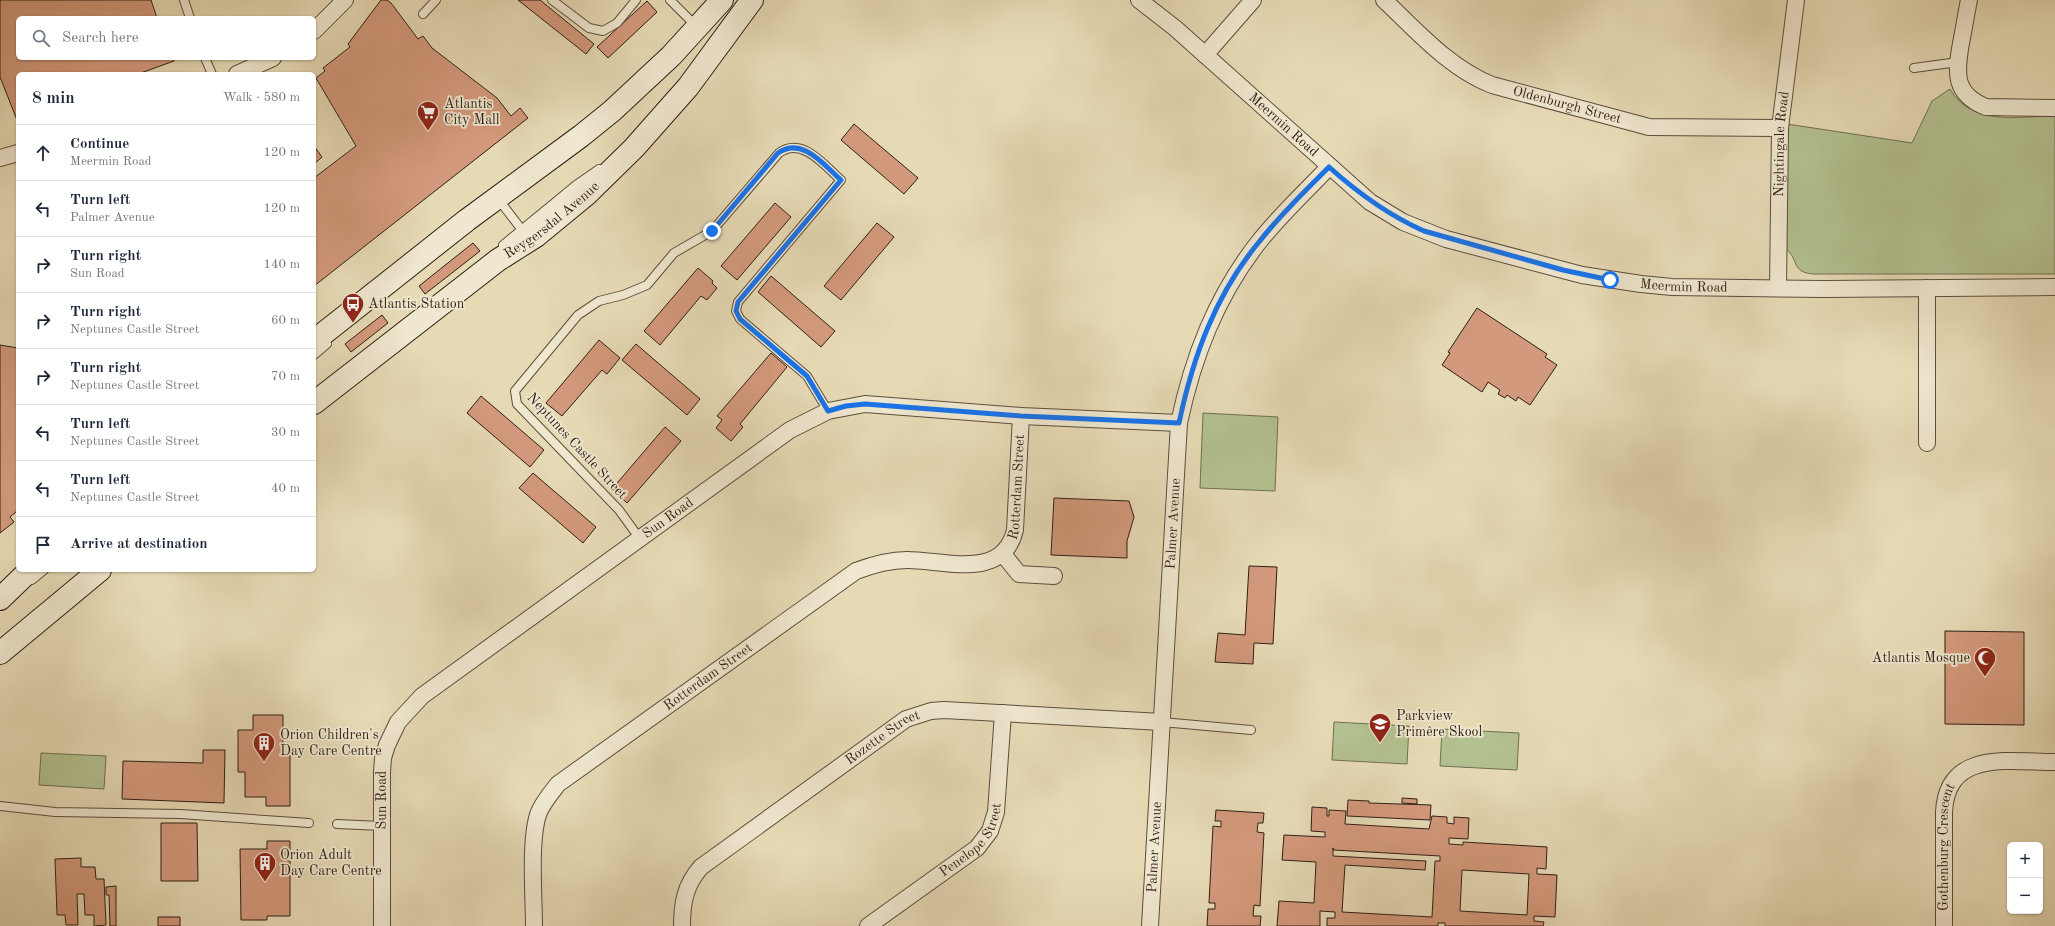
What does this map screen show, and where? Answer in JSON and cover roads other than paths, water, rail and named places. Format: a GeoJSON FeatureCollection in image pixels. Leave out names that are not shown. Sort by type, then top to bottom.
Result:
{"type":"FeatureCollection","features":[{"type":"Feature","properties":{"kind":"main road"},"geometry":{"type":"LineString","coordinates":[[316,339],[467,220],[581,136],[642,84],[698,28],[722,0]]}},
{"type":"Feature","properties":{"kind":"main road","name":"Reygersdal Avenue"},"geometry":{"type":"LineString","coordinates":[[316,401],[498,260],[536,236],[587,194],[641,140],[707,63],[752,0]]}},
{"type":"Feature","properties":{"kind":"main road"},"geometry":{"type":"LineString","coordinates":[[0,599],[28,572]]}},
{"type":"Feature","properties":{"kind":"main road"},"geometry":{"type":"LineString","coordinates":[[0,653],[97,572]]}},
{"type":"Feature","properties":{"kind":"street"},"geometry":{"type":"LineString","coordinates":[[316,29],[344,0]]}},
{"type":"Feature","properties":{"kind":"street","name":"Meermin Road"},"geometry":{"type":"LineString","coordinates":[[1138,0],[1176,28],[1204,55],[1370,202],[1403,222],[1424,231],[1563,270],[1641,284],[1672,287],[2055,287]]}},
{"type":"Feature","properties":{"kind":"street"},"geometry":{"type":"LineString","coordinates":[[1204,55],[1253,0]]}},
{"type":"Feature","properties":{"kind":"street","name":"Oldenburgh Street"},"geometry":{"type":"LineString","coordinates":[[1384,0],[1450,61],[1473,76],[1492,85],[1649,127],[1780,128]]}},
{"type":"Feature","properties":{"kind":"street","name":"Nightingale Road"},"geometry":{"type":"LineString","coordinates":[[1778,288],[1780,128],[1796,0]]}},
{"type":"Feature","properties":{"kind":"street"},"geometry":{"type":"LineString","coordinates":[[1969,0],[1957,70],[1960,86],[1970,98],[1977,103],[1995,108],[2055,108]]}},
{"type":"Feature","properties":{"kind":"street"},"geometry":{"type":"LineString","coordinates":[[242,72],[268,60]]}},
{"type":"Feature","properties":{"kind":"street"},"geometry":{"type":"LineString","coordinates":[[0,158],[16,154]]}},
{"type":"Feature","properties":{"kind":"street","name":"Palmer Avenue"},"geometry":{"type":"LineString","coordinates":[[1150,926],[1179,423],[1186,391],[1209,322],[1231,280],[1259,242],[1329,167]]}},
{"type":"Feature","properties":{"kind":"street"},"geometry":{"type":"LineString","coordinates":[[1927,288],[1927,443]]}},
{"type":"Feature","properties":{"kind":"street","name":"Sun Road"},"geometry":{"type":"LineString","coordinates":[[382,926],[383,758],[392,732],[405,713],[422,696],[790,430],[828,411],[846,406],[865,404],[1021,416],[1179,423]]}},
{"type":"Feature","properties":{"kind":"street","name":"Rotterdam Street"},"geometry":{"type":"LineString","coordinates":[[534,926],[534,842],[536,822],[544,802],[558,784],[856,571],[894,560],[982,564],[997,559],[1003,554],[1009,547],[1015,530],[1021,416]]}},
{"type":"Feature","properties":{"kind":"street","name":"Rotterdam Street"},"geometry":{"type":"LineString","coordinates":[[1003,554],[1020,574],[1054,576]]}},
{"type":"Feature","properties":{"kind":"street","name":"Rozette Street"},"geometry":{"type":"LineString","coordinates":[[682,926],[685,894],[694,875],[701,867],[894,726],[906,719],[931,711],[1003,713],[1162,722]]}},
{"type":"Feature","properties":{"kind":"street","name":"Penelope Street"},"geometry":{"type":"LineString","coordinates":[[868,926],[968,855],[984,840],[994,822],[996,812],[1003,713]]}},
{"type":"Feature","properties":{"kind":"street","name":"Gothenburg Crescent"},"geometry":{"type":"LineString","coordinates":[[1944,926],[1944,812],[1945,802],[1952,783],[1966,769],[1984,762],[2055,762]]}},
{"type":"Feature","properties":{"kind":"lane"},"geometry":{"type":"LineString","coordinates":[[184,0],[189,16]]}},
{"type":"Feature","properties":{"kind":"lane"},"geometry":{"type":"LineString","coordinates":[[423,14],[436,0]]}},
{"type":"Feature","properties":{"kind":"lane"},"geometry":{"type":"LineString","coordinates":[[552,0],[589,28],[603,31],[617,23],[636,0]]}},
{"type":"Feature","properties":{"kind":"lane"},"geometry":{"type":"LineString","coordinates":[[670,0],[698,28]]}},
{"type":"Feature","properties":{"kind":"lane"},"geometry":{"type":"LineString","coordinates":[[206,60],[211,72]]}},
{"type":"Feature","properties":{"kind":"lane"},"geometry":{"type":"LineString","coordinates":[[1914,68],[1958,62]]}},
{"type":"Feature","properties":{"kind":"lane"},"geometry":{"type":"LineString","coordinates":[[522,230],[499,207],[551,165],[581,136]]}},
{"type":"Feature","properties":{"kind":"lane"},"geometry":{"type":"LineString","coordinates":[[498,248],[576,185],[641,140]]}},
{"type":"Feature","properties":{"kind":"lane","name":"Neptunes Castle Street"},"geometry":{"type":"LineString","coordinates":[[640,539],[619,510],[516,404],[515,391],[578,315],[599,301],[623,295],[647,285],[674,254],[712,231],[778,153],[791,147],[806,150],[841,180],[738,302],[736,311],[740,319],[807,376],[828,411]]}},
{"type":"Feature","properties":{"kind":"lane"},"geometry":{"type":"LineString","coordinates":[[316,353],[336,337]]}},
{"type":"Feature","properties":{"kind":"lane"},"geometry":{"type":"LineString","coordinates":[[0,608],[42,572]]}},
{"type":"Feature","properties":{"kind":"lane"},"geometry":{"type":"LineString","coordinates":[[73,591],[86,572]]}},
{"type":"Feature","properties":{"kind":"lane"},"geometry":{"type":"LineString","coordinates":[[1162,722],[1252,730]]}},
{"type":"Feature","properties":{"kind":"lane"},"geometry":{"type":"LineString","coordinates":[[0,806],[55,812],[180,814],[309,823]]}},
{"type":"Feature","properties":{"kind":"lane"},"geometry":{"type":"LineString","coordinates":[[337,824],[382,826]]}},
{"type":"Feature","properties":{"kind":"place","name":"Atlantis City Mall"},"geometry":{"type":"Point","coordinates":[428,132]}},
{"type":"Feature","properties":{"kind":"place","name":"Atlantis Station"},"geometry":{"type":"Point","coordinates":[353,324]}},
{"type":"Feature","properties":{"kind":"place","name":"Atlantis Mosque"},"geometry":{"type":"Point","coordinates":[1985,678]}},
{"type":"Feature","properties":{"kind":"place","name":"Parkview Primêre Skool"},"geometry":{"type":"Point","coordinates":[1380,744]}},
{"type":"Feature","properties":{"kind":"place","name":"Orion Children's Day Care Centre"},"geometry":{"type":"Point","coordinates":[264,762]}},
{"type":"Feature","properties":{"kind":"place","name":"Orion Adult Day Care Centre"},"geometry":{"type":"Point","coordinates":[265,882]}}]}
